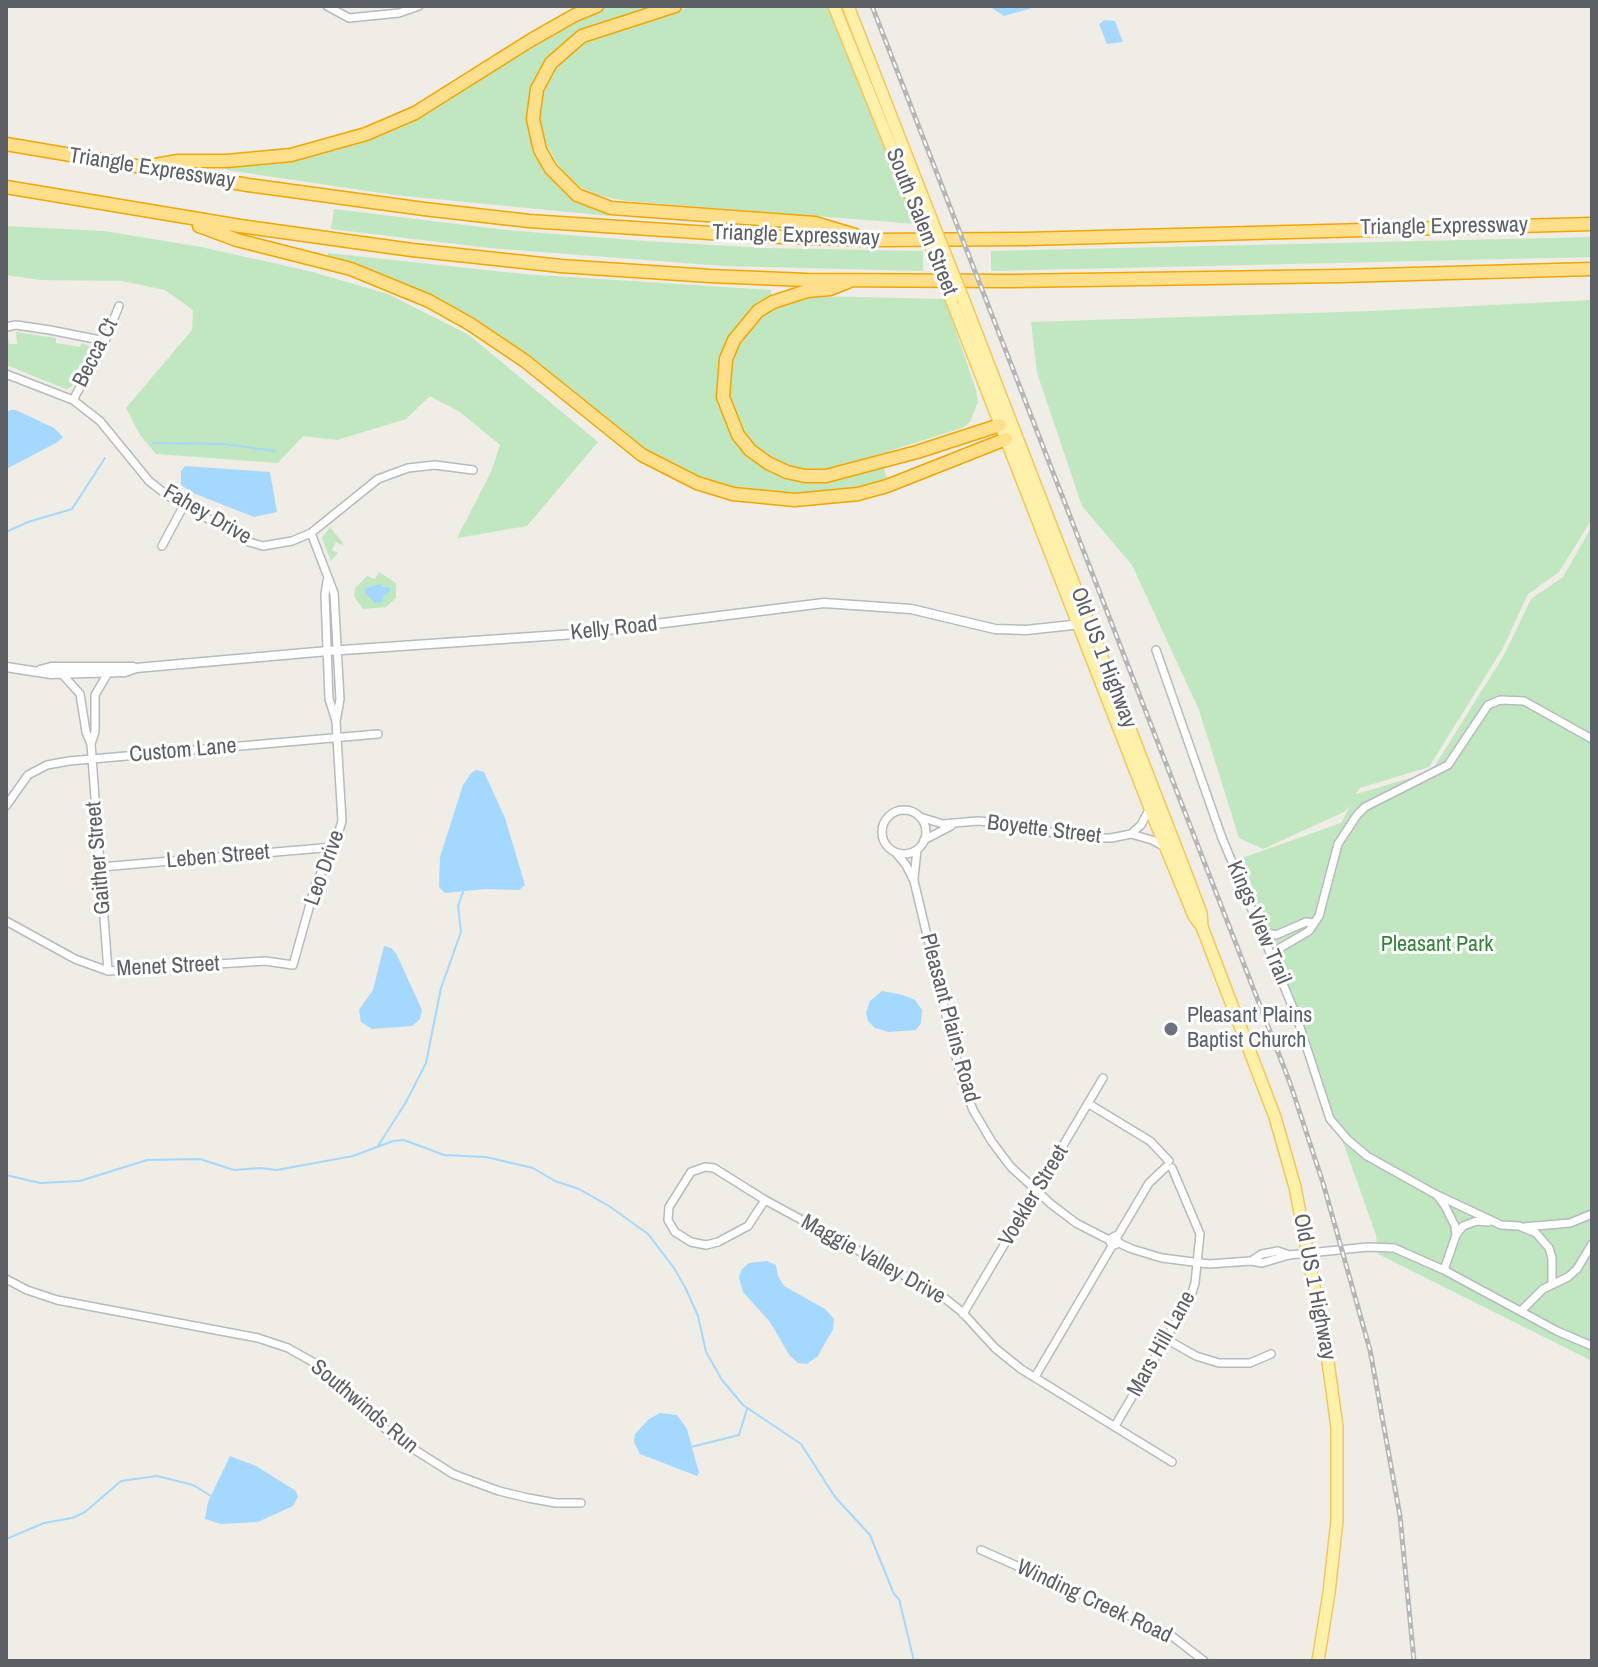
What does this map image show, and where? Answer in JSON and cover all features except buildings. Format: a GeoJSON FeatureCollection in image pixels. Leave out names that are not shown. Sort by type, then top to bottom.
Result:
{"type":"FeatureCollection","features":[{"type":"Feature","properties":{"kind":"highway"},"geometry":{"type":"LineString","coordinates":[[140,167],[178,161],[227,161],[291,155],[366,134],[415,113],[531,40],[597,6]]}},
{"type":"Feature","properties":{"kind":"highway"},"geometry":{"type":"LineString","coordinates":[[675,6],[582,36],[551,63],[537,89],[533,119],[540,150],[557,176],[577,195],[611,208],[815,223],[870,240]]}},
{"type":"Feature","properties":{"kind":"highway","name":"Triangle Expressway"},"geometry":{"type":"LineString","coordinates":[[6,144],[321,196],[529,221],[725,234],[870,240],[1025,239],[1592,224]]}},
{"type":"Feature","properties":{"kind":"highway","name":"Triangle Expressway"},"geometry":{"type":"LineString","coordinates":[[6,187],[323,239],[501,261],[649,273],[807,280],[1011,281],[1592,269]]}},
{"type":"Feature","properties":{"kind":"highway"},"geometry":{"type":"LineString","coordinates":[[170,215],[237,240],[351,269],[429,301],[525,361],[642,455],[697,483],[733,494],[795,500],[833,499],[858,494],[900,481],[1011,437]]}},
{"type":"Feature","properties":{"kind":"highway"},"geometry":{"type":"LineString","coordinates":[[855,279],[830,289],[807,291],[773,302],[758,311],[734,340],[723,377],[723,397],[729,417],[750,450],[787,472],[826,476],[903,456],[1005,423]]}},
{"type":"Feature","properties":{"kind":"main road","name":"South Salem Street"},"geometry":{"type":"LineString","coordinates":[[834,6],[927,221]]}},
{"type":"Feature","properties":{"kind":"main road","name":"South Salem Street"},"geometry":{"type":"LineString","coordinates":[[848,6],[1011,437]]}},
{"type":"Feature","properties":{"kind":"main road","name":"Old US 1 Highway"},"geometry":{"type":"LineString","coordinates":[[1011,437],[1182,863],[1201,913],[1202,927]]}},
{"type":"Feature","properties":{"kind":"main road","name":"Old US 1 Highway"},"geometry":{"type":"LineString","coordinates":[[1084,624],[1165,847],[1194,916],[1202,927],[1275,1117],[1295,1187],[1327,1354],[1337,1427],[1337,1520],[1318,1661]]}},
{"type":"Feature","properties":{"kind":"street"},"geometry":{"type":"LineString","coordinates":[[327,6],[349,18],[364,18],[399,13],[419,6]]}},
{"type":"Feature","properties":{"kind":"street","name":"Becca Ct"},"geometry":{"type":"LineString","coordinates":[[73,400],[105,341],[119,306]]}},
{"type":"Feature","properties":{"kind":"street"},"geometry":{"type":"LineString","coordinates":[[6,327],[39,328],[105,341]]}},
{"type":"Feature","properties":{"kind":"street","name":"Fahey Drive"},"geometry":{"type":"LineString","coordinates":[[6,374],[73,400],[100,421],[149,481],[184,505],[249,542],[263,546],[292,541],[311,533],[378,479],[408,468],[435,465],[473,470]]}},
{"type":"Feature","properties":{"kind":"street"},"geometry":{"type":"LineString","coordinates":[[162,546],[184,505]]}},
{"type":"Feature","properties":{"kind":"street","name":"Leo Drive"},"geometry":{"type":"LineString","coordinates":[[293,965],[316,883],[334,847],[342,821],[336,721],[340,699],[334,593],[311,533]]}},
{"type":"Feature","properties":{"kind":"street","name":"Leo Drive"},"geometry":{"type":"LineString","coordinates":[[327,581],[329,699],[336,721]]}},
{"type":"Feature","properties":{"kind":"street","name":"Kelly Road"},"geometry":{"type":"LineString","coordinates":[[6,667],[62,674],[108,673],[338,650],[575,634],[824,603],[911,609],[995,629],[1026,630],[1084,624]]}},
{"type":"Feature","properties":{"kind":"street","name":"Kings View Trail"},"geometry":{"type":"LineString","coordinates":[[1156,650],[1222,838],[1296,1015],[1330,1119],[1367,1156],[1495,1223]]}},
{"type":"Feature","properties":{"kind":"street","name":"Kelly Road"},"geometry":{"type":"LineString","coordinates":[[39,670],[51,667],[136,668]]}},
{"type":"Feature","properties":{"kind":"street","name":"Gaither Street"},"geometry":{"type":"LineString","coordinates":[[108,673],[95,695],[95,732],[91,744],[108,971]]}},
{"type":"Feature","properties":{"kind":"street","name":"Gaither Street"},"geometry":{"type":"LineString","coordinates":[[62,674],[80,694],[91,744]]}},
{"type":"Feature","properties":{"kind":"street"},"geometry":{"type":"LineString","coordinates":[[1272,956],[1309,931],[1324,903],[1338,844],[1354,819],[1365,807],[1448,765],[1488,705],[1500,700],[1524,701],[1592,739]]}},
{"type":"Feature","properties":{"kind":"street","name":"Custom Lane"},"geometry":{"type":"LineString","coordinates":[[6,806],[28,775],[58,763],[378,734]]}},
{"type":"Feature","properties":{"kind":"street","name":"Boyette Street"},"geometry":{"type":"LineString","coordinates":[[1131,834],[1141,825],[1150,808]]}},
{"type":"Feature","properties":{"kind":"street","name":"Boyette Street"},"geometry":{"type":"LineString","coordinates":[[896,853],[885,844],[882,830],[893,813],[900,811],[943,824],[978,821],[1002,823],[1081,838],[1131,834],[1165,847]]}},
{"type":"Feature","properties":{"kind":"street"},"geometry":{"type":"LineString","coordinates":[[920,817],[926,831],[924,840]]}},
{"type":"Feature","properties":{"kind":"street","name":"Boyette Street"},"geometry":{"type":"LineString","coordinates":[[917,850],[924,840],[957,824]]}},
{"type":"Feature","properties":{"kind":"street","name":"Leben Street"},"geometry":{"type":"LineString","coordinates":[[101,867],[334,847]]}},
{"type":"Feature","properties":{"kind":"street"},"geometry":{"type":"LineString","coordinates":[[896,853],[904,855],[917,850]]}},
{"type":"Feature","properties":{"kind":"street","name":"Pleasant Plains Road"},"geometry":{"type":"LineString","coordinates":[[914,881],[917,850]]}},
{"type":"Feature","properties":{"kind":"street","name":"Pleasant Plains Road"},"geometry":{"type":"LineString","coordinates":[[896,853],[914,881],[968,1096],[992,1142],[1011,1167],[1076,1223],[1114,1242],[1162,1258],[1198,1264],[1251,1261],[1262,1254],[1278,1251],[1289,1255],[1368,1247],[1394,1248],[1444,1270],[1557,1331],[1592,1346]]}},
{"type":"Feature","properties":{"kind":"street","name":"Menet Street"},"geometry":{"type":"LineString","coordinates":[[6,921],[75,959],[108,971],[265,961],[293,965]]}},
{"type":"Feature","properties":{"kind":"street"},"geometry":{"type":"LineString","coordinates":[[1262,932],[1276,935],[1306,922],[1313,923]]}},
{"type":"Feature","properties":{"kind":"street","name":"Voekler Street"},"geometry":{"type":"LineString","coordinates":[[963,1314],[1103,1078]]}},
{"type":"Feature","properties":{"kind":"street","name":"Mars Hill Lane"},"geometry":{"type":"LineString","coordinates":[[1089,1104],[1150,1141],[1169,1166],[1200,1234],[1191,1296],[1115,1426]]}},
{"type":"Feature","properties":{"kind":"street"},"geometry":{"type":"LineString","coordinates":[[1035,1377],[1149,1183],[1169,1166]]}},
{"type":"Feature","properties":{"kind":"street","name":"Maggie Valley Drive"},"geometry":{"type":"LineString","coordinates":[[765,1200],[748,1226],[706,1245],[691,1242],[675,1232],[668,1220],[669,1207],[685,1178],[696,1168],[705,1167],[726,1175],[765,1200],[923,1285],[963,1314],[995,1348],[1035,1377],[1172,1462]]}},
{"type":"Feature","properties":{"kind":"street"},"geometry":{"type":"LineString","coordinates":[[1435,1194],[1455,1226],[1456,1235],[1444,1270]]}},
{"type":"Feature","properties":{"kind":"street","name":"Kings View Trail"},"geometry":{"type":"LineString","coordinates":[[1456,1235],[1463,1226],[1477,1221],[1522,1227],[1570,1223],[1592,1214]]}},
{"type":"Feature","properties":{"kind":"street"},"geometry":{"type":"LineString","coordinates":[[1522,1227],[1536,1233],[1549,1248],[1552,1284]]}},
{"type":"Feature","properties":{"kind":"street"},"geometry":{"type":"LineString","coordinates":[[1521,1311],[1530,1300],[1577,1269],[1592,1244]]}},
{"type":"Feature","properties":{"kind":"street","name":"Southwinds Run"},"geometry":{"type":"LineString","coordinates":[[6,1279],[57,1300],[258,1338],[288,1348],[318,1365],[393,1436],[453,1474],[528,1498],[581,1503]]}},
{"type":"Feature","properties":{"kind":"street"},"geometry":{"type":"LineString","coordinates":[[1166,1339],[1196,1356],[1219,1363],[1250,1363],[1271,1354]]}},
{"type":"Feature","properties":{"kind":"street","name":"Winding Creek Road"},"geometry":{"type":"LineString","coordinates":[[981,1550],[1168,1633],[1204,1661]]}},
{"type":"Feature","properties":{"kind":"green space"},"geometry":{"type":"Polygon","coordinates":[[[608,6],[657,6],[581,30],[560,46],[547,59],[528,116],[536,155],[554,182],[569,196],[589,207],[610,213],[609,216],[394,195],[227,170],[227,165],[360,140],[571,22],[608,6]]]}},
{"type":"Feature","properties":{"kind":"green space"},"geometry":{"type":"Polygon","coordinates":[[[695,6],[832,6],[916,224],[626,201],[597,195],[578,186],[563,172],[540,134],[538,114],[541,92],[550,71],[583,39],[695,6]]]}},
{"type":"Feature","properties":{"kind":"green space"},"geometry":{"type":"Polygon","coordinates":[[[334,209],[506,230],[644,241],[766,248],[923,251],[923,271],[723,266],[489,248],[331,229],[334,209]]]}},
{"type":"Feature","properties":{"kind":"green space"},"geometry":{"type":"Polygon","coordinates":[[[6,226],[104,231],[201,247],[309,271],[388,294],[469,335],[598,442],[527,526],[457,538],[491,472],[500,445],[460,412],[430,396],[406,419],[337,440],[303,436],[278,463],[156,454],[140,435],[126,408],[192,330],[193,310],[165,290],[122,281],[40,280],[6,275],[6,226]]]}},
{"type":"Feature","properties":{"kind":"green space"},"geometry":{"type":"Polygon","coordinates":[[[1592,237],[1592,257],[991,271],[991,251],[1592,237]]]}},
{"type":"Feature","properties":{"kind":"green space"},"geometry":{"type":"Polygon","coordinates":[[[328,253],[523,274],[771,290],[771,297],[741,320],[721,358],[718,397],[724,419],[734,438],[746,453],[825,481],[883,466],[888,480],[868,487],[812,496],[754,493],[692,476],[635,445],[541,369],[366,269],[328,256],[328,253]]]}},
{"type":"Feature","properties":{"kind":"green space"},"geometry":{"type":"Polygon","coordinates":[[[808,296],[945,299],[976,390],[978,402],[970,422],[962,428],[826,471],[789,468],[754,448],[741,432],[727,396],[730,361],[738,342],[761,314],[774,306],[808,296]]]}},
{"type":"Feature","properties":{"kind":"green space","name":"Pleasant Park"},"geometry":{"type":"Polygon","coordinates":[[[1592,300],[1592,519],[1559,572],[1528,594],[1503,648],[1429,767],[1360,788],[1356,794],[1431,772],[1504,655],[1531,599],[1563,577],[1592,526],[1592,1361],[1378,1254],[1376,1235],[1242,858],[1341,823],[1350,806],[1344,812],[1263,849],[1239,838],[1199,710],[1132,565],[1082,506],[1037,373],[1031,322],[1592,300]]]}},
{"type":"Feature","properties":{"kind":"green space"},"geometry":{"type":"Polygon","coordinates":[[[16,332],[56,338],[56,343],[89,346],[91,352],[71,387],[66,389],[6,365],[6,338],[9,344],[17,344],[16,332]]]}},
{"type":"Feature","properties":{"kind":"green space"},"geometry":{"type":"Polygon","coordinates":[[[330,527],[343,543],[336,542],[332,550],[338,553],[331,561],[322,538],[330,527]]]}},
{"type":"Feature","properties":{"kind":"green space"},"geometry":{"type":"Polygon","coordinates":[[[379,572],[396,583],[396,598],[386,607],[363,609],[354,597],[355,588],[367,576],[375,579],[379,572]]]}},
{"type":"Feature","properties":{"kind":"water"},"geometry":{"type":"Polygon","coordinates":[[[989,6],[1039,6],[1004,16],[989,6]]]}},
{"type":"Feature","properties":{"kind":"water"},"geometry":{"type":"Polygon","coordinates":[[[1105,20],[1115,21],[1123,42],[1107,44],[1099,24],[1105,20]]]}},
{"type":"Feature","properties":{"kind":"water"},"geometry":{"type":"Polygon","coordinates":[[[10,410],[54,428],[63,437],[6,469],[6,413],[10,410]]]}},
{"type":"Feature","properties":{"kind":"water"},"geometry":{"type":"Polygon","coordinates":[[[185,466],[270,472],[277,512],[254,517],[193,493],[181,485],[181,471],[185,466]]]}},
{"type":"Feature","properties":{"kind":"water"},"geometry":{"type":"Polygon","coordinates":[[[382,584],[391,591],[383,596],[383,602],[375,603],[366,594],[365,588],[382,584]]]}},
{"type":"Feature","properties":{"kind":"water"},"geometry":{"type":"Polygon","coordinates":[[[476,770],[484,772],[505,818],[525,885],[519,890],[445,893],[439,887],[440,857],[463,785],[476,770]]]}},
{"type":"Feature","properties":{"kind":"water"},"geometry":{"type":"Polygon","coordinates":[[[384,946],[396,953],[422,1010],[420,1019],[412,1026],[372,1029],[361,1022],[359,1010],[373,990],[384,946]]]}},
{"type":"Feature","properties":{"kind":"water"},"geometry":{"type":"Polygon","coordinates":[[[882,991],[915,1000],[922,1010],[921,1023],[916,1030],[889,1032],[875,1028],[868,1021],[866,1013],[870,1001],[882,991]]]}},
{"type":"Feature","properties":{"kind":"water"},"geometry":{"type":"Polygon","coordinates":[[[767,1261],[776,1265],[784,1286],[825,1309],[834,1319],[833,1329],[818,1356],[807,1364],[798,1363],[790,1356],[770,1322],[743,1292],[739,1277],[742,1269],[749,1263],[767,1261]]]}},
{"type":"Feature","properties":{"kind":"water"},"geometry":{"type":"Polygon","coordinates":[[[660,1413],[677,1415],[687,1429],[699,1473],[697,1476],[640,1454],[634,1442],[635,1434],[649,1419],[660,1413]]]}},
{"type":"Feature","properties":{"kind":"water"},"geometry":{"type":"Polygon","coordinates":[[[230,1456],[256,1466],[296,1491],[298,1497],[293,1506],[258,1522],[221,1524],[205,1519],[208,1502],[230,1456]]]}},
{"type":"Feature","properties":{"kind":"waterway"},"geometry":{"type":"LineString","coordinates":[[153,443],[224,444],[275,451]]}},
{"type":"Feature","properties":{"kind":"waterway"},"geometry":{"type":"LineString","coordinates":[[6,532],[72,509],[105,458]]}},
{"type":"Feature","properties":{"kind":"waterway"},"geometry":{"type":"LineString","coordinates":[[378,1146],[426,1063],[441,988],[461,932],[458,906],[463,892]]}},
{"type":"Feature","properties":{"kind":"waterway"},"geometry":{"type":"LineString","coordinates":[[6,1175],[40,1183],[80,1181],[147,1160],[200,1159],[234,1170],[277,1170],[353,1156],[404,1140],[444,1155],[486,1157],[533,1168],[555,1181],[579,1189],[648,1234],[686,1289],[698,1316],[706,1352],[722,1380],[743,1405],[801,1444],[835,1497],[870,1535],[894,1594],[899,1599],[914,1661]]}},
{"type":"Feature","properties":{"kind":"waterway"},"geometry":{"type":"LineString","coordinates":[[691,1447],[739,1435],[747,1409]]}},
{"type":"Feature","properties":{"kind":"waterway"},"geometry":{"type":"LineString","coordinates":[[6,1539],[44,1523],[72,1518],[85,1512],[121,1481],[157,1476],[193,1485],[211,1496]]}},
{"type":"Feature","properties":{"kind":"railway"},"geometry":{"type":"LineString","coordinates":[[872,6],[1290,1083],[1323,1183],[1370,1350],[1400,1516],[1414,1661]]}},
{"type":"Feature","properties":{"kind":"place","name":"Pleasant Plains Baptist Church"},"geometry":{"type":"Point","coordinates":[1171,1029]}}]}
